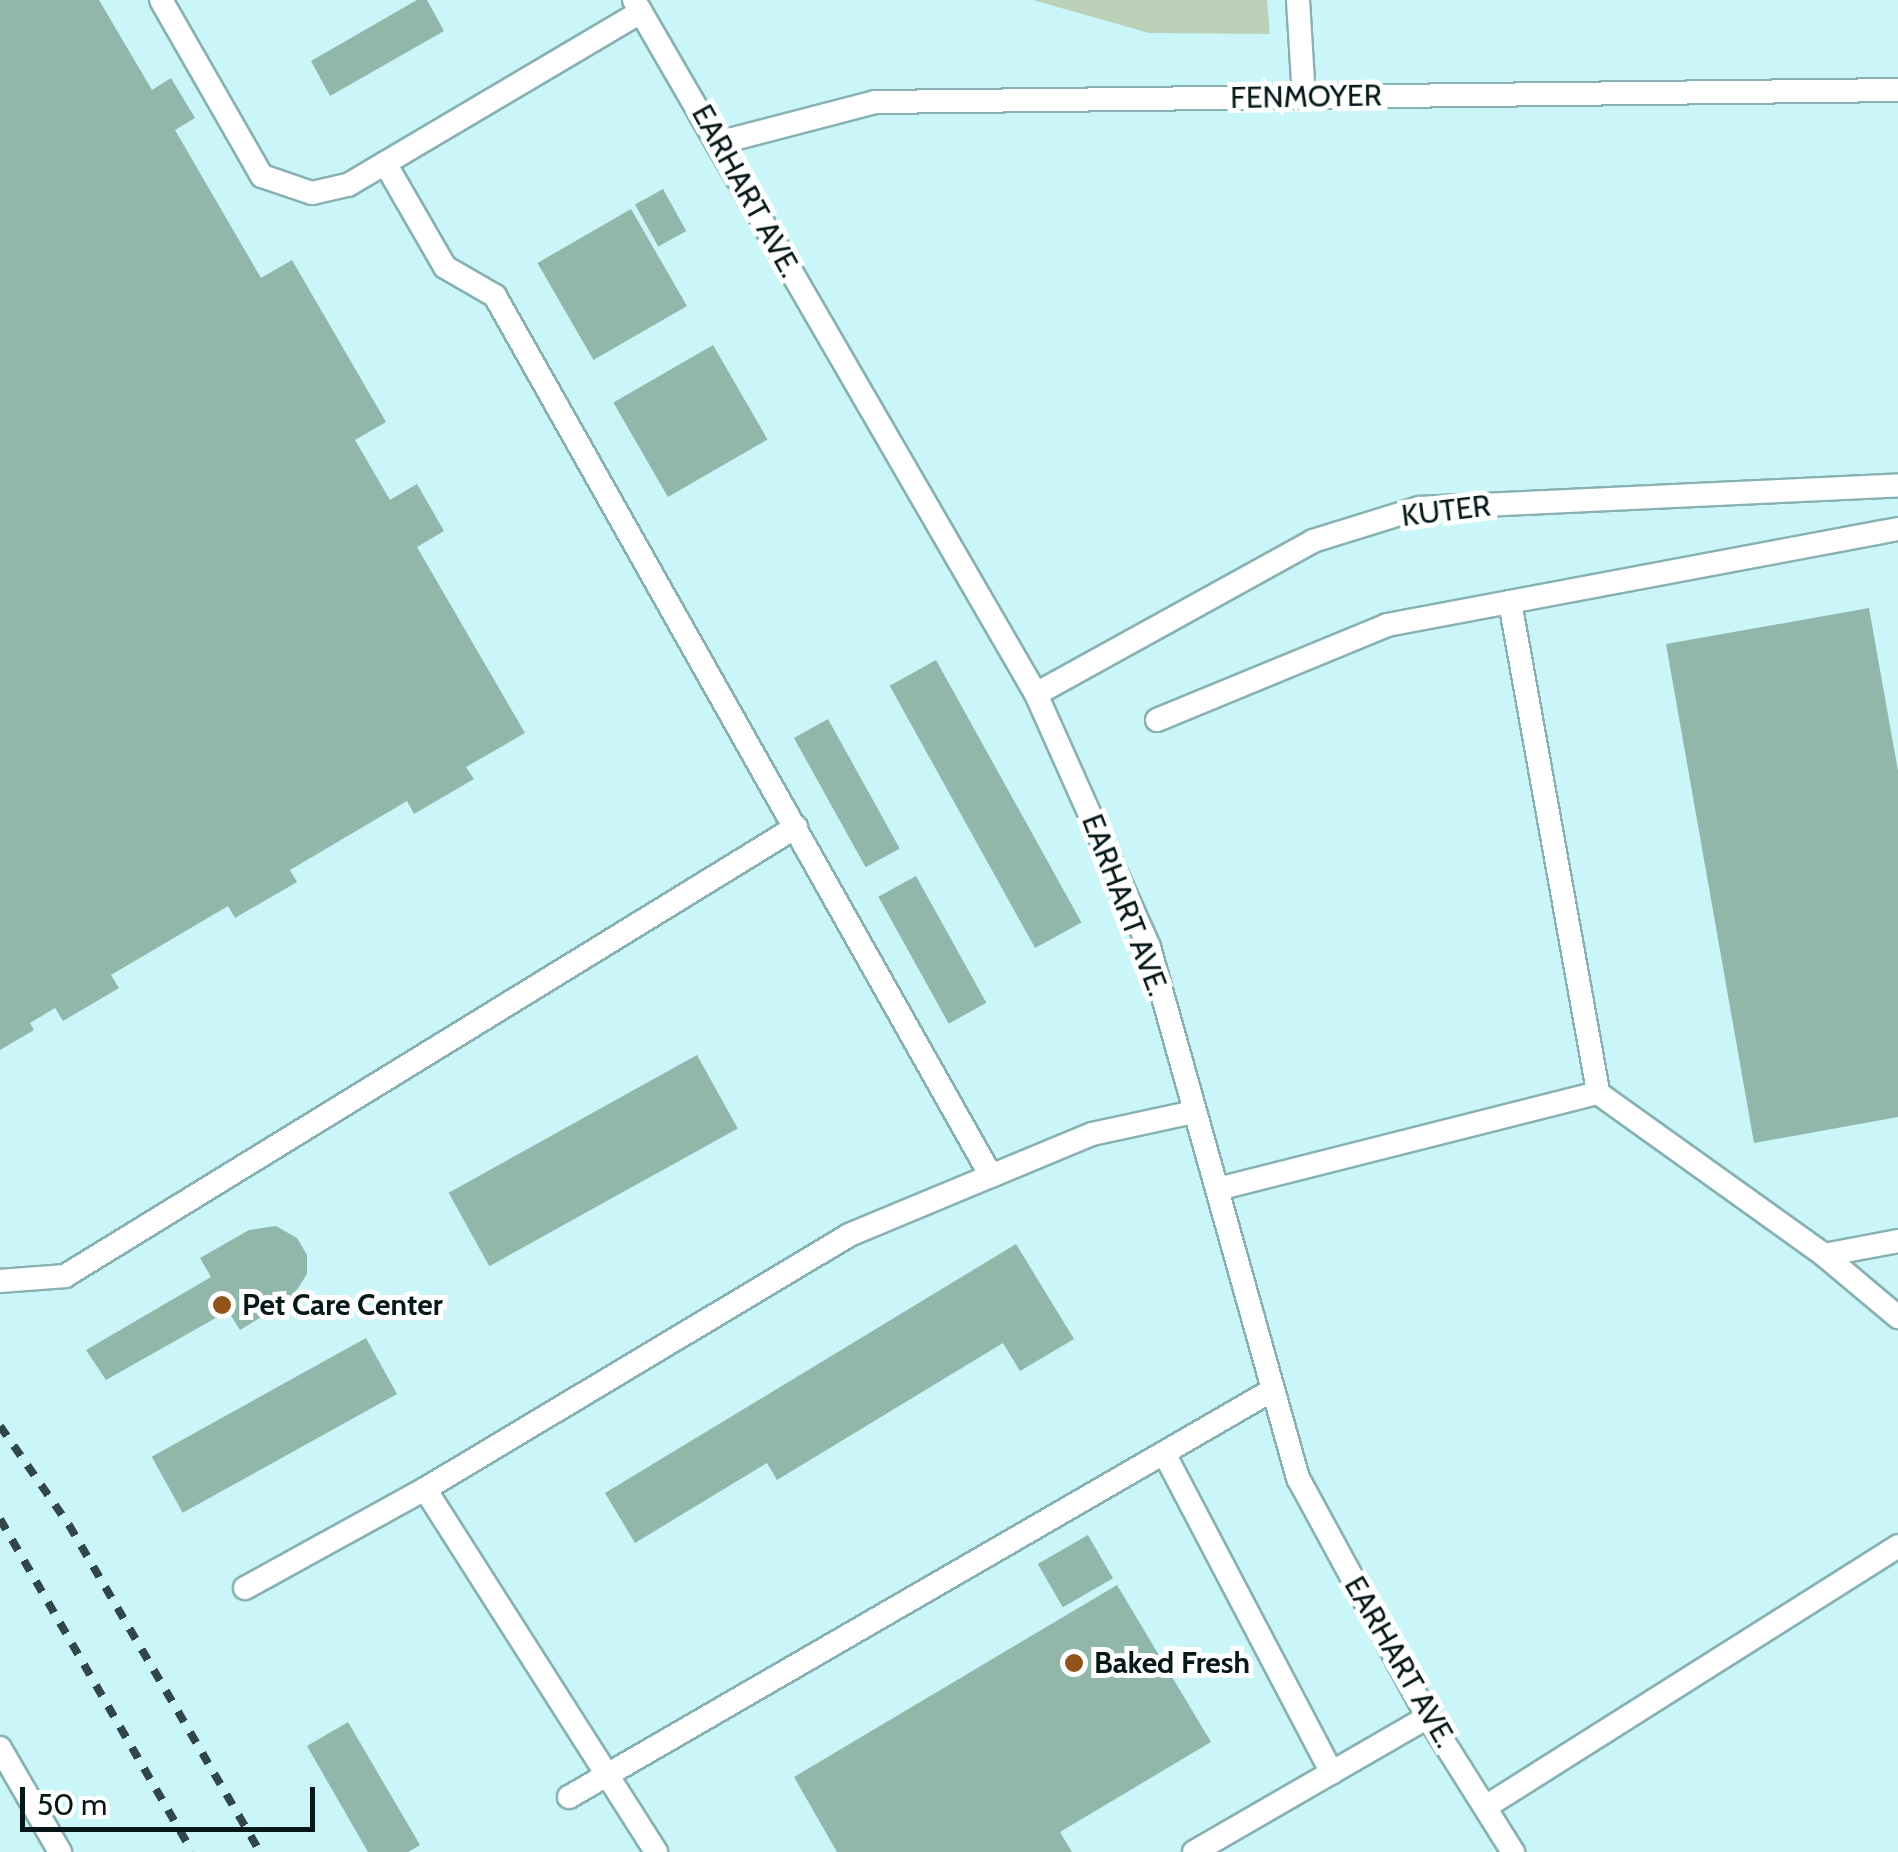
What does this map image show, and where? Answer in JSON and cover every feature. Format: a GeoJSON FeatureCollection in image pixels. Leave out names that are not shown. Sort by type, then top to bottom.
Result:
{"type":"FeatureCollection","features":[{"type":"Feature","properties":{"kind":"lane"},"geometry":{"type":"LineString","coordinates":[[161,0],[262,176],[312,192],[348,184],[385,163],[638,6]]}},
{"type":"Feature","properties":{"kind":"lane"},"geometry":{"type":"LineString","coordinates":[[1298,0],[1304,98]]}},
{"type":"Feature","properties":{"kind":"lane","name":"EARHART AVE."},"geometry":{"type":"LineString","coordinates":[[638,6],[1036,694],[1148,947],[1218,1190],[1269,1392],[1298,1478],[1428,1717],[1513,1852]]}},
{"type":"Feature","properties":{"kind":"lane","name":"FENMOYER"},"geometry":{"type":"LineString","coordinates":[[718,142],[875,102],[1898,90]]}},
{"type":"Feature","properties":{"kind":"lane"},"geometry":{"type":"LineString","coordinates":[[385,163],[445,267],[494,296],[992,1176]]}},
{"type":"Feature","properties":{"kind":"lane","name":"KUTER"},"geometry":{"type":"LineString","coordinates":[[1036,694],[1313,541],[1419,508],[1898,486]]}},
{"type":"Feature","properties":{"kind":"lane"},"geometry":{"type":"LineString","coordinates":[[1157,720],[1386,625],[1898,529]]}},
{"type":"Feature","properties":{"kind":"lane"},"geometry":{"type":"LineString","coordinates":[[1510,602],[1598,1093],[1824,1256],[1898,1317]]}},
{"type":"Feature","properties":{"kind":"lane"},"geometry":{"type":"LineString","coordinates":[[0,1281],[65,1276],[796,828]]}},
{"type":"Feature","properties":{"kind":"lane"},"geometry":{"type":"LineString","coordinates":[[1218,1190],[1598,1093]]}},
{"type":"Feature","properties":{"kind":"lane"},"geometry":{"type":"LineString","coordinates":[[246,1588],[426,1489],[849,1235],[1092,1134],[1194,1112]]}},
{"type":"Feature","properties":{"kind":"lane"},"geometry":{"type":"LineString","coordinates":[[1824,1256],[1898,1241]]}},
{"type":"Feature","properties":{"kind":"lane"},"geometry":{"type":"LineString","coordinates":[[569,1797],[1269,1392]]}},
{"type":"Feature","properties":{"kind":"lane"},"geometry":{"type":"LineString","coordinates":[[1165,1455],[1332,1773]]}},
{"type":"Feature","properties":{"kind":"lane"},"geometry":{"type":"LineString","coordinates":[[426,1489],[656,1852]]}},
{"type":"Feature","properties":{"kind":"lane"},"geometry":{"type":"LineString","coordinates":[[1487,1806],[1898,1546]]}},
{"type":"Feature","properties":{"kind":"lane"},"geometry":{"type":"LineString","coordinates":[[1194,1852],[1428,1717]]}},
{"type":"Feature","properties":{"kind":"lane"},"geometry":{"type":"LineString","coordinates":[[0,1748],[60,1852]]}},
{"type":"Feature","properties":{"kind":"green space"},"geometry":{"type":"Polygon","coordinates":[[[1033,0],[1267,0],[1270,34],[1149,33],[1033,0]]]}},
{"type":"Feature","properties":{"kind":"building"},"geometry":{"type":"Polygon","coordinates":[[[0,0],[99,0],[152,90],[171,78],[195,118],[175,130],[261,278],[292,260],[386,422],[355,440],[390,500],[417,484],[444,531],[417,547],[525,733],[466,767],[474,779],[414,814],[407,801],[290,870],[297,882],[235,918],[228,906],[111,975],[119,988],[63,1021],[55,1008],[30,1023],[34,1030],[0,1050],[0,0]]]}},
{"type":"Feature","properties":{"kind":"building"},"geometry":{"type":"Polygon","coordinates":[[[417,0],[427,0],[444,31],[330,96],[311,61],[417,0]]]}},
{"type":"Feature","properties":{"kind":"building"},"geometry":{"type":"Polygon","coordinates":[[[663,189],[686,231],[658,246],[635,205],[663,189]]]}},
{"type":"Feature","properties":{"kind":"building"},"geometry":{"type":"Polygon","coordinates":[[[631,209],[687,306],[593,360],[537,263],[631,209]]]}},
{"type":"Feature","properties":{"kind":"building"},"geometry":{"type":"Polygon","coordinates":[[[713,345],[768,439],[668,497],[613,403],[713,345]]]}},
{"type":"Feature","properties":{"kind":"building"},"geometry":{"type":"Polygon","coordinates":[[[1869,608],[1898,771],[1898,1117],[1754,1143],[1666,644],[1869,608]]]}},
{"type":"Feature","properties":{"kind":"building"},"geometry":{"type":"Polygon","coordinates":[[[936,660],[1081,922],[1035,948],[890,686],[936,660]]]}},
{"type":"Feature","properties":{"kind":"building"},"geometry":{"type":"Polygon","coordinates":[[[828,719],[900,848],[866,867],[794,738],[828,719]]]}},
{"type":"Feature","properties":{"kind":"building"},"geometry":{"type":"Polygon","coordinates":[[[916,876],[986,1003],[949,1024],[878,897],[916,876]]]}},
{"type":"Feature","properties":{"kind":"building"},"geometry":{"type":"Polygon","coordinates":[[[697,1055],[738,1128],[489,1266],[449,1193],[697,1055]]]}},
{"type":"Feature","properties":{"kind":"building","name":"Pet Care Center"},"geometry":{"type":"Polygon","coordinates":[[[276,1226],[297,1238],[307,1255],[307,1274],[291,1299],[240,1330],[228,1311],[106,1380],[86,1350],[211,1277],[200,1258],[249,1230],[276,1226]]]}},
{"type":"Feature","properties":{"kind":"building"},"geometry":{"type":"Polygon","coordinates":[[[1016,1244],[1074,1339],[1020,1371],[1003,1343],[777,1480],[767,1463],[635,1543],[605,1493],[1016,1244]]]}},
{"type":"Feature","properties":{"kind":"building"},"geometry":{"type":"Polygon","coordinates":[[[366,1338],[397,1394],[183,1513],[152,1457],[366,1338]]]}},
{"type":"Feature","properties":{"kind":"building"},"geometry":{"type":"Polygon","coordinates":[[[1088,1535],[1113,1578],[1063,1607],[1038,1564],[1088,1535]]]}},
{"type":"Feature","properties":{"kind":"building","name":"Baked Fresh"},"geometry":{"type":"Polygon","coordinates":[[[1117,1585],[1211,1742],[1060,1832],[1072,1852],[837,1852],[794,1777],[1117,1585]]]}},
{"type":"Feature","properties":{"kind":"building"},"geometry":{"type":"Polygon","coordinates":[[[348,1722],[420,1845],[408,1852],[368,1852],[307,1746],[348,1722]]]}},
{"type":"Feature","properties":{"kind":"railway"},"geometry":{"type":"LineString","coordinates":[[0,1426],[69,1525],[260,1852]]}},
{"type":"Feature","properties":{"kind":"railway"},"geometry":{"type":"LineString","coordinates":[[0,1519],[192,1852]]}},
{"type":"Feature","properties":{"kind":"place","name":"Pet Care Center"},"geometry":{"type":"Point","coordinates":[222,1305]}},
{"type":"Feature","properties":{"kind":"place","name":"Baked Fresh"},"geometry":{"type":"Point","coordinates":[1074,1663]}}]}
